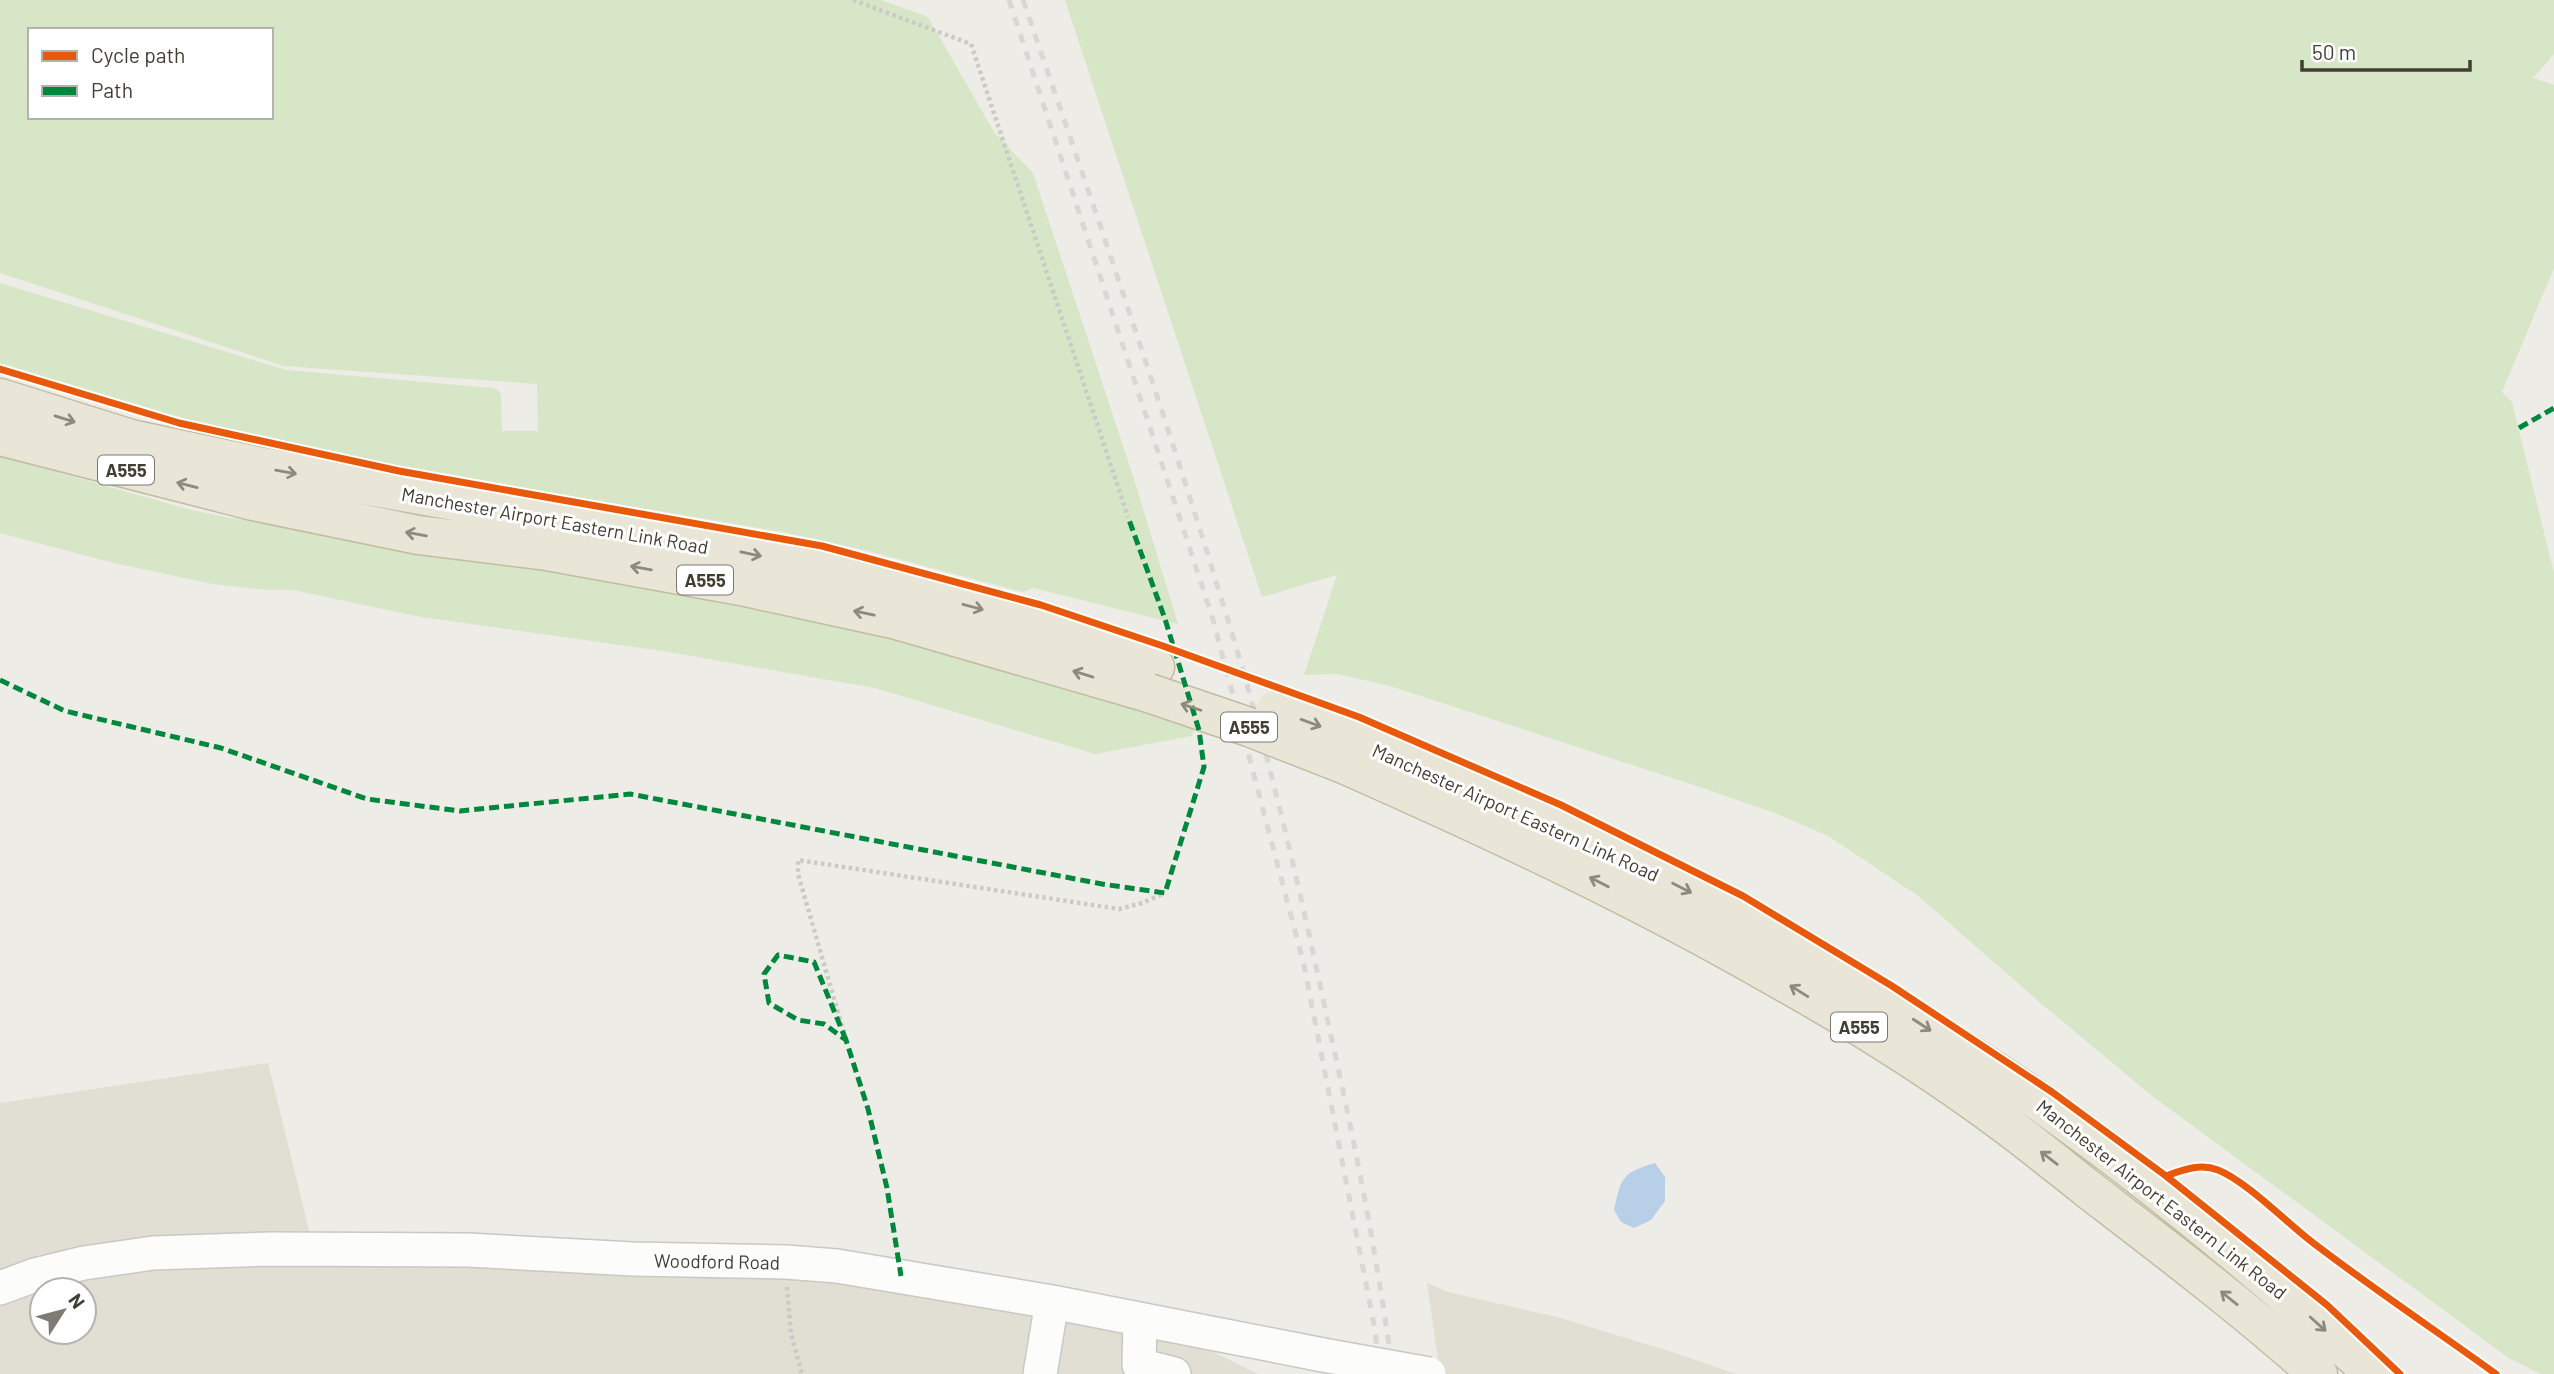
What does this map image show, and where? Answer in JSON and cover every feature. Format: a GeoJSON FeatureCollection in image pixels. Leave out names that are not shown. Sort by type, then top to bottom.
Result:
{"type":"FeatureCollection","features":[{"type":"Feature","properties":{"kind":"highway","name":"Manchester Airport Eastern Link Road"},"geometry":{"type":"LineString","coordinates":[[0,398],[131,439],[257,466],[747,553],[896,586],[1024,621],[1152,680],[1350,752],[1455,779],[1579,837],[1796,946],[2023,1090],[2111,1154],[2224,1243],[2374,1374]]}},
{"type":"Feature","properties":{"kind":"highway","name":"Manchester Airport Eastern Link Road"},"geometry":{"type":"LineString","coordinates":[[0,436],[266,504],[418,535],[547,551],[741,586],[1152,680]]}},
{"type":"Feature","properties":{"kind":"highway","name":"Manchester Airport Eastern Link Road"},"geometry":{"type":"LineString","coordinates":[[1350,752],[1779,979],[1899,1052],[2001,1120],[2186,1263],[2318,1374]]}},
{"type":"Feature","properties":{"kind":"street","name":"Woodford Road"},"geometry":{"type":"LineString","coordinates":[[0,1288],[35,1275],[84,1263],[179,1252],[271,1249],[468,1250],[634,1259],[786,1262],[837,1266],[1052,1301],[1429,1374]]}},
{"type":"Feature","properties":{"kind":"street"},"geometry":{"type":"LineString","coordinates":[[1040,1374],[1052,1301]]}},
{"type":"Feature","properties":{"kind":"street"},"geometry":{"type":"LineString","coordinates":[[1140,1319],[1139,1364],[1174,1374]]}},
{"type":"Feature","properties":{"kind":"path"},"geometry":{"type":"LineString","coordinates":[[853,0],[971,44],[1128,517]]}},
{"type":"Feature","properties":{"kind":"path"},"geometry":{"type":"LineString","coordinates":[[846,1040],[798,874],[797,860],[1119,909],[1142,903],[1165,892]]}},
{"type":"Feature","properties":{"kind":"path"},"geometry":{"type":"LineString","coordinates":[[786,1262],[790,1334],[802,1374]]}},
{"type":"Feature","properties":{"kind":"shaded area"},"geometry":{"type":"Polygon","coordinates":[[[268,1063],[318,1267],[468,1250],[1052,1302],[1213,1352],[1258,1374],[0,1374],[0,1103],[268,1063]]]}},
{"type":"Feature","properties":{"kind":"shaded area"},"geometry":{"type":"Polygon","coordinates":[[[1427,1283],[1448,1292],[1557,1317],[1736,1374],[1440,1374],[1427,1283]]]}},
{"type":"Feature","properties":{"kind":"green space"},"geometry":{"type":"Polygon","coordinates":[[[0,0],[881,0],[928,17],[994,132],[1033,173],[1134,479],[1178,624],[1033,588],[1023,592],[864,550],[783,532],[393,466],[187,419],[0,365],[0,283],[286,370],[492,388],[501,395],[502,431],[538,431],[537,384],[284,366],[0,273],[0,0]]]}},
{"type":"Feature","properties":{"kind":"green space"},"geometry":{"type":"Polygon","coordinates":[[[1065,0],[2554,0],[2554,54],[2533,78],[2554,85],[2554,268],[2502,392],[2512,402],[2554,573],[2554,1374],[2541,1374],[2509,1358],[2152,1096],[1917,895],[1828,836],[1775,813],[1700,787],[1390,686],[1337,674],[1304,675],[1337,575],[1262,597],[1065,0]]]}},
{"type":"Feature","properties":{"kind":"green space"},"geometry":{"type":"Polygon","coordinates":[[[0,456],[191,510],[230,518],[727,596],[1066,683],[1194,729],[1192,736],[1095,754],[875,688],[663,651],[421,617],[293,590],[213,584],[114,563],[0,533],[0,456]]]}},
{"type":"Feature","properties":{"kind":"water"},"geometry":{"type":"Polygon","coordinates":[[[1655,1163],[1665,1177],[1665,1201],[1651,1220],[1634,1228],[1621,1222],[1614,1210],[1621,1183],[1629,1174],[1655,1163]]]}},
{"type":"Feature","properties":{"kind":"railway"},"geometry":{"type":"LineString","coordinates":[[1009,0],[1212,616],[1304,965],[1374,1325],[1381,1374]]}},
{"type":"Feature","properties":{"kind":"railway"},"geometry":{"type":"LineString","coordinates":[[1023,0],[1184,479],[1262,738],[1349,1120],[1393,1374]]}},
{"type":"Feature","properties":{"kind":"marked path"},"geometry":{"type":"LineString","coordinates":[[2519,428],[2554,408]]}},
{"type":"Feature","properties":{"kind":"marked path"},"geometry":{"type":"LineString","coordinates":[[0,680],[65,711],[221,748],[367,799],[460,811],[630,794],[1102,884],[1165,893],[1204,767],[1199,730],[1165,619],[1128,517]]}},
{"type":"Feature","properties":{"kind":"marked path"},"geometry":{"type":"LineString","coordinates":[[846,1040],[814,962],[778,955],[764,974],[769,1003],[798,1020],[824,1024],[846,1040],[868,1109],[887,1188],[901,1276]]}},
{"type":"Feature","properties":{"kind":"cycle path"},"geometry":{"type":"LineString","coordinates":[[0,369],[179,423],[399,471],[822,546],[1041,605],[1359,717],[1561,805],[1743,896],[1892,986],[2052,1092],[2166,1176],[2327,1305],[2400,1374]]}},
{"type":"Feature","properties":{"kind":"cycle path"},"geometry":{"type":"LineString","coordinates":[[2166,1176],[2205,1167],[2229,1175],[2335,1259],[2496,1374]]}}]}
